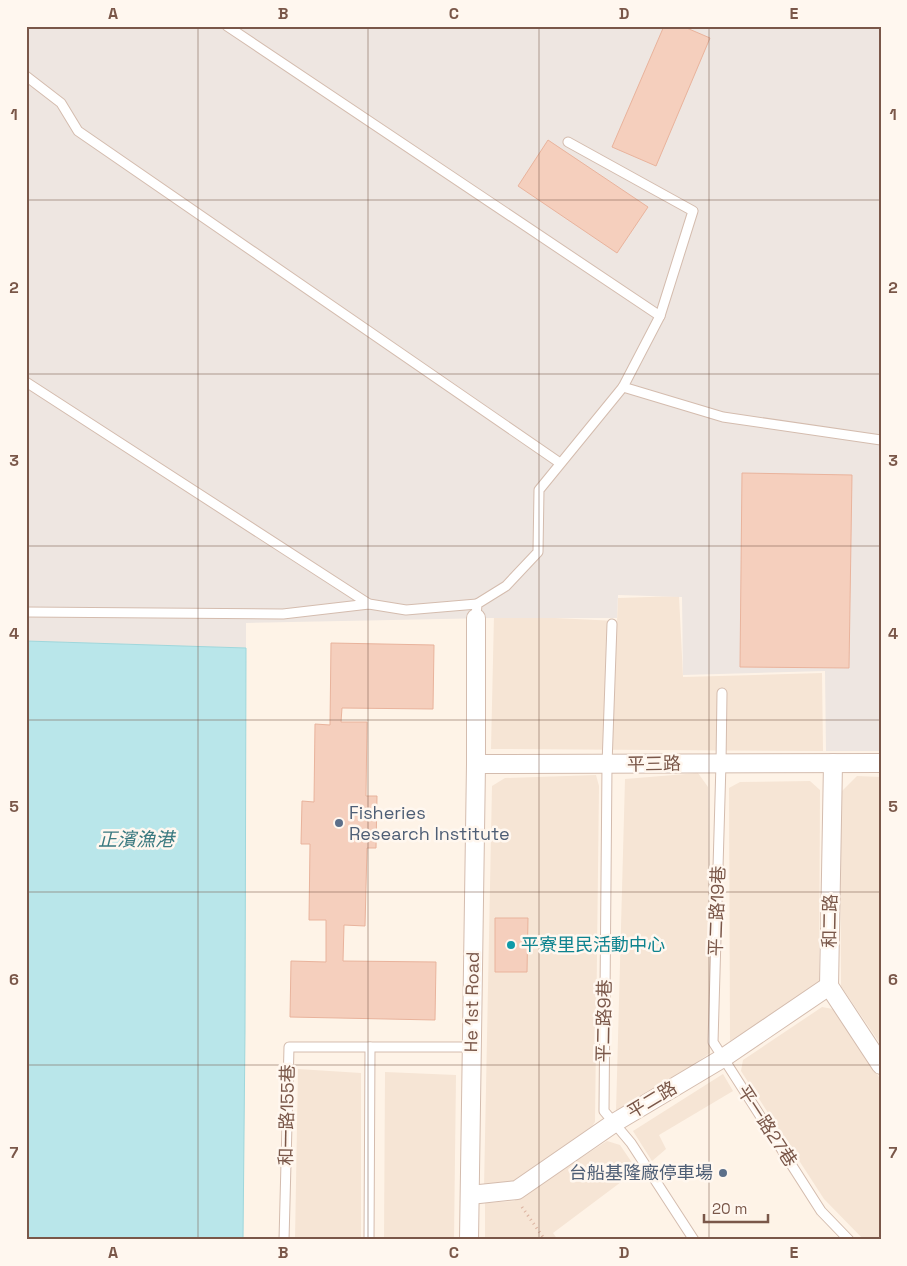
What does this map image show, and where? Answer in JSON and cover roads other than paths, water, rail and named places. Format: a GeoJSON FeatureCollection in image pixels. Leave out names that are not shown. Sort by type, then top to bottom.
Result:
{"type":"FeatureCollection","features":[{"type":"Feature","properties":{"kind":"street","name":"He 1st Road"},"geometry":{"type":"LineString","coordinates":[[469,1240],[477,611]]}},
{"type":"Feature","properties":{"kind":"street","name":"和二路"},"geometry":{"type":"LineString","coordinates":[[829,986],[833,762]]}},
{"type":"Feature","properties":{"kind":"street","name":"平三路"},"geometry":{"type":"LineString","coordinates":[[476,764],[881,763]]}},
{"type":"Feature","properties":{"kind":"street","name":"平二路"},"geometry":{"type":"LineString","coordinates":[[470,1195],[517,1190],[614,1123],[723,1058],[829,986]]}},
{"type":"Feature","properties":{"kind":"street"},"geometry":{"type":"LineString","coordinates":[[829,986],[881,1065]]}},
{"type":"Feature","properties":{"kind":"lane"},"geometry":{"type":"LineString","coordinates":[[227,26],[660,316]]}},
{"type":"Feature","properties":{"kind":"lane"},"geometry":{"type":"LineString","coordinates":[[26,76],[61,103],[78,131],[560,463]]}},
{"type":"Feature","properties":{"kind":"lane"},"geometry":{"type":"LineString","coordinates":[[26,612],[283,614],[369,604],[406,610],[477,611],[506,586],[538,552],[539,490],[623,387],[660,316],[693,211],[568,142]]}},
{"type":"Feature","properties":{"kind":"lane"},"geometry":{"type":"LineString","coordinates":[[26,382],[369,604]]}},
{"type":"Feature","properties":{"kind":"lane"},"geometry":{"type":"LineString","coordinates":[[623,387],[724,417],[881,440]]}},
{"type":"Feature","properties":{"kind":"lane","name":"平二路9巷"},"geometry":{"type":"LineString","coordinates":[[612,624],[607,764],[604,1111],[631,1143],[694,1240]]}},
{"type":"Feature","properties":{"kind":"lane","name":"平二路19巷"},"geometry":{"type":"LineString","coordinates":[[722,693],[713,1042],[723,1058]]}},
{"type":"Feature","properties":{"kind":"lane","name":"和一路155巷"},"geometry":{"type":"LineString","coordinates":[[284,1240],[289,1047],[370,1047]]}},
{"type":"Feature","properties":{"kind":"lane"},"geometry":{"type":"LineString","coordinates":[[369,1236],[370,1047],[472,1047]]}},
{"type":"Feature","properties":{"kind":"lane","name":"平一路27巷"},"geometry":{"type":"LineString","coordinates":[[723,1058],[822,1211],[850,1240]]}},
{"type":"Feature","properties":{"kind":"water","name":"正濱漁港"},"geometry":{"type":"Polygon","coordinates":[[[26,641],[246,648],[243,1240],[26,1240],[26,641]]]}},
{"type":"Feature","properties":{"kind":"place","name":"Fisheries Research Institute"},"geometry":{"type":"Point","coordinates":[339,823]}},
{"type":"Feature","properties":{"kind":"place","name":"平寮里民活動中心"},"geometry":{"type":"Point","coordinates":[511,945]}},
{"type":"Feature","properties":{"kind":"place","name":"台船基隆廠停車場"},"geometry":{"type":"Point","coordinates":[723,1173]}}]}
